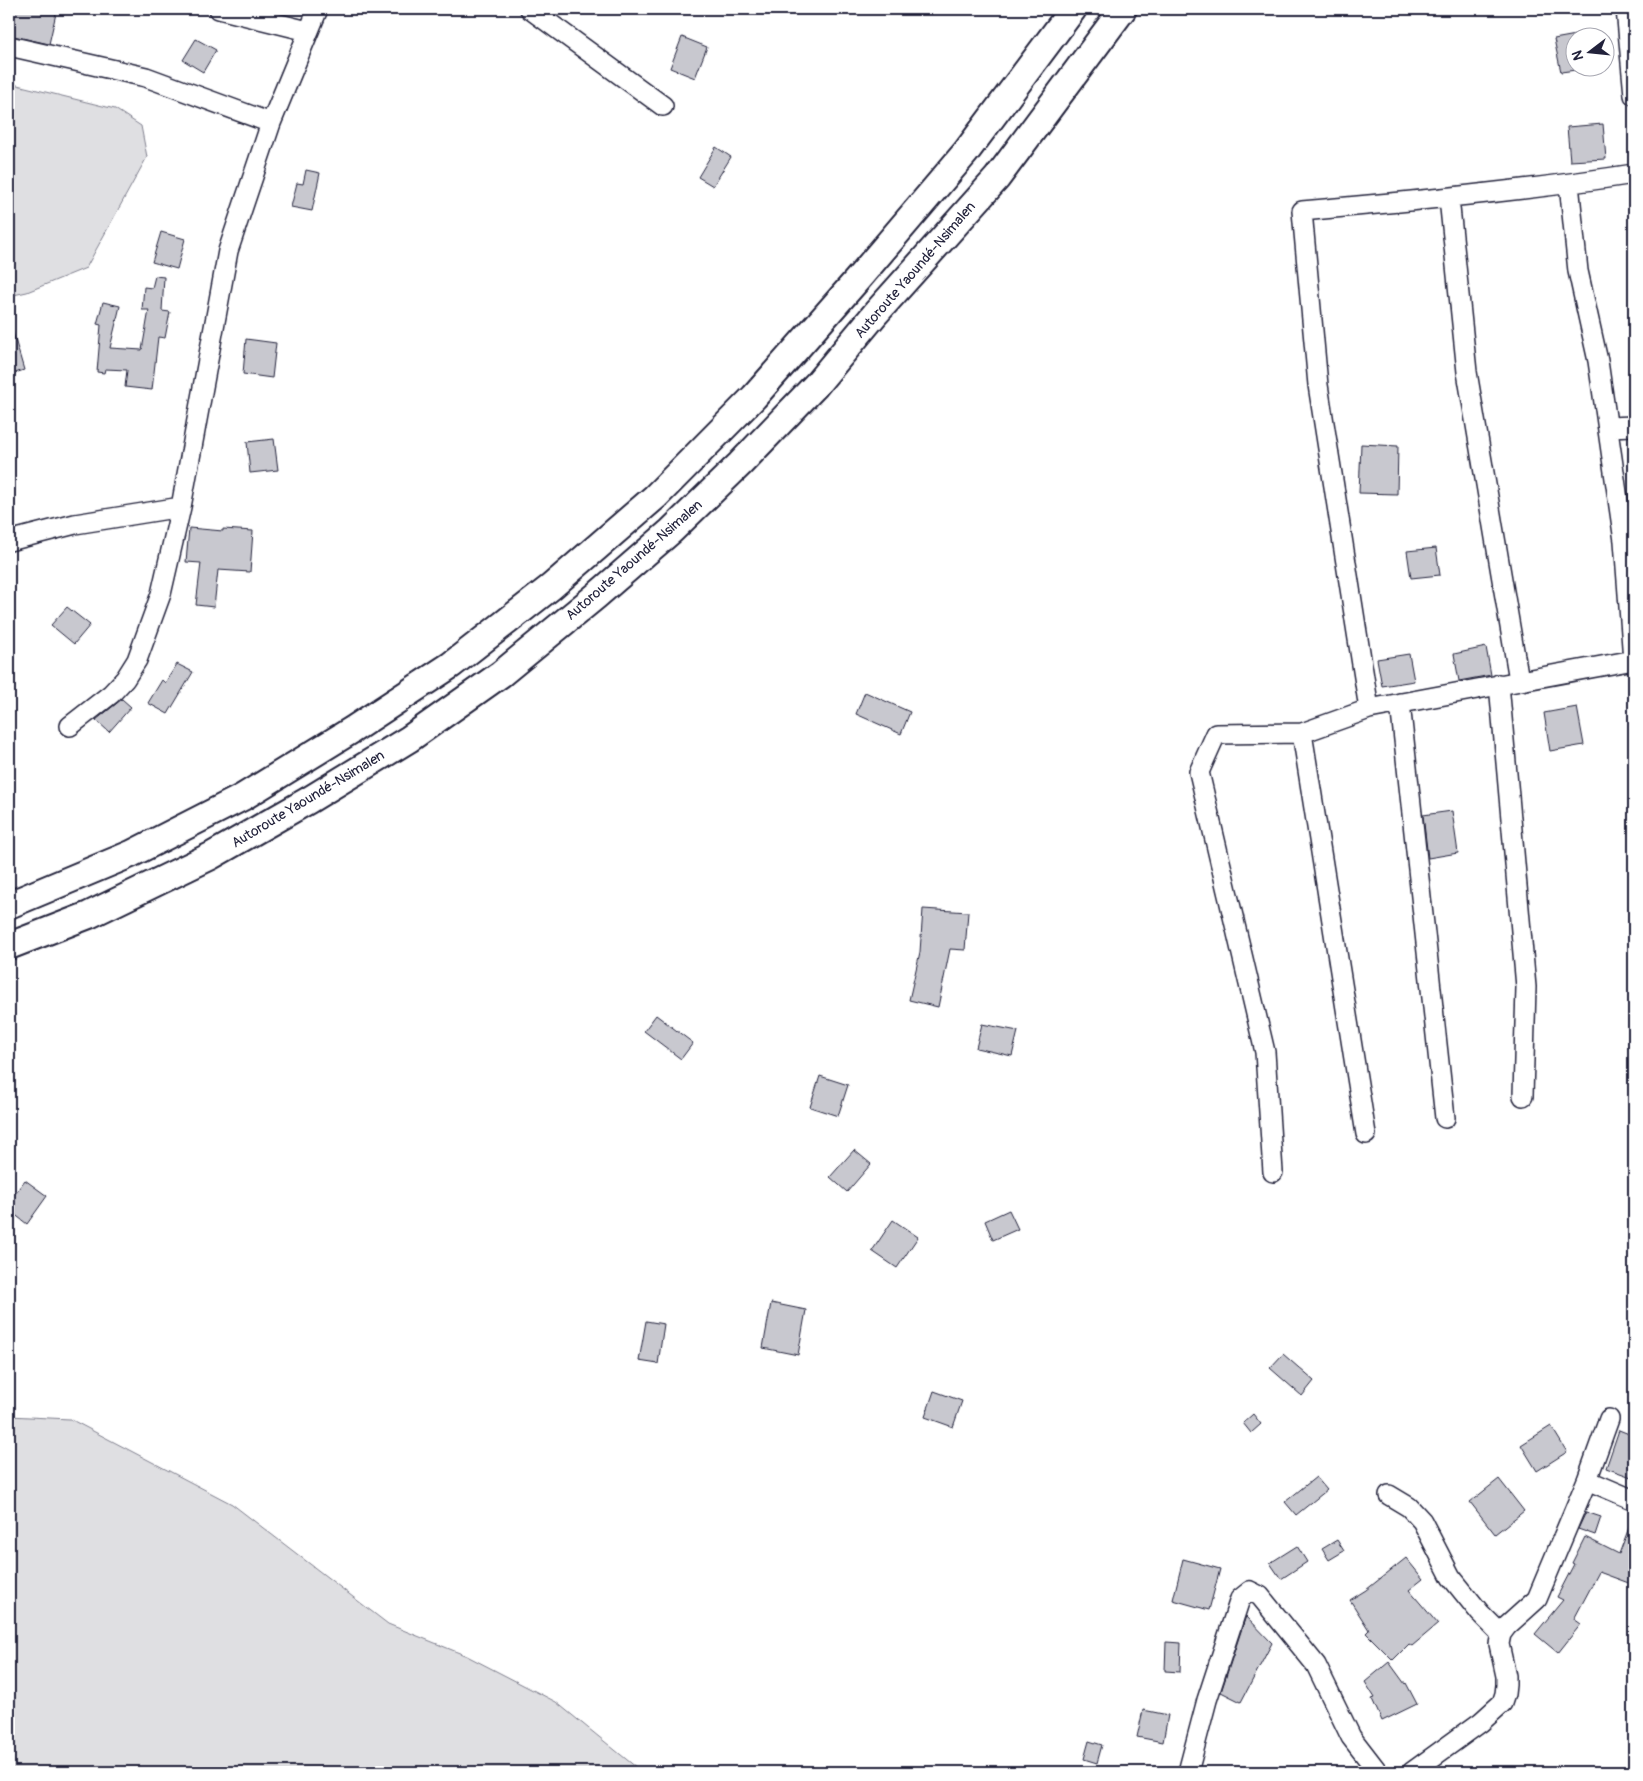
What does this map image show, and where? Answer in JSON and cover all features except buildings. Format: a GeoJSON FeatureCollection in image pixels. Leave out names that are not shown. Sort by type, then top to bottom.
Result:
{"type":"FeatureCollection","features":[{"type":"Feature","properties":{"kind":"highway"},"geometry":{"type":"LineString","coordinates":[[9,905],[131,854],[243,797],[352,730],[451,665],[551,587],[655,497],[754,397],[966,152],[1073,9]]}},
{"type":"Feature","properties":{"kind":"highway","name":"Autoroute Yaoundé-Nsimalen"},"geometry":{"type":"LineString","coordinates":[[9,946],[88,915],[202,860],[309,800],[409,738],[501,674],[596,596],[692,511],[816,385],[876,313],[997,178],[1123,9]]}},
{"type":"Feature","properties":{"kind":"street"},"geometry":{"type":"LineString","coordinates":[[219,9],[308,31]]}},
{"type":"Feature","properties":{"kind":"street"},"geometry":{"type":"LineString","coordinates":[[70,726],[111,694],[125,679],[137,660],[161,594],[181,507],[228,251],[271,123],[318,9]]}},
{"type":"Feature","properties":{"kind":"street"},"geometry":{"type":"LineString","coordinates":[[530,9],[663,106]]}},
{"type":"Feature","properties":{"kind":"street"},"geometry":{"type":"LineString","coordinates":[[1626,9],[1634,95]]}},
{"type":"Feature","properties":{"kind":"street"},"geometry":{"type":"LineString","coordinates":[[9,46],[146,76],[271,123]]}},
{"type":"Feature","properties":{"kind":"street"},"geometry":{"type":"LineString","coordinates":[[1369,709],[1318,385],[1302,211],[1449,198],[1569,184],[1634,174]]}},
{"type":"Feature","properties":{"kind":"street"},"geometry":{"type":"LineString","coordinates":[[1273,1172],[1265,1052],[1199,772],[1216,734],[1302,733],[1369,709],[1634,660],[1624,541],[1598,361],[1578,271],[1569,184]]}},
{"type":"Feature","properties":{"kind":"street"},"geometry":{"type":"LineString","coordinates":[[1449,198],[1467,372],[1519,680]]}},
{"type":"Feature","properties":{"kind":"street"},"geometry":{"type":"LineString","coordinates":[[1608,428],[1634,426]]}},
{"type":"Feature","properties":{"kind":"street"},"geometry":{"type":"LineString","coordinates":[[9,542],[76,524],[181,507]]}},
{"type":"Feature","properties":{"kind":"street"},"geometry":{"type":"LineString","coordinates":[[1500,684],[1526,986],[1523,1096]]}},
{"type":"Feature","properties":{"kind":"street"},"geometry":{"type":"LineString","coordinates":[[1400,703],[1445,1118]]}},
{"type":"Feature","properties":{"kind":"street"},"geometry":{"type":"LineString","coordinates":[[1302,733],[1366,1134]]}},
{"type":"Feature","properties":{"kind":"street"},"geometry":{"type":"LineString","coordinates":[[1412,1772],[1481,1722],[1502,1703],[1505,1694],[1506,1676],[1499,1644],[1502,1634],[1507,1626],[1537,1599],[1588,1480],[1609,1419]]}},
{"type":"Feature","properties":{"kind":"street"},"geometry":{"type":"LineString","coordinates":[[1588,1480],[1634,1500]]}},
{"type":"Feature","properties":{"kind":"street"},"geometry":{"type":"LineString","coordinates":[[1389,1495],[1409,1507],[1422,1521],[1451,1577],[1480,1612],[1502,1634]]}},
{"type":"Feature","properties":{"kind":"street"},"geometry":{"type":"LineString","coordinates":[[1188,1772],[1207,1700],[1240,1599],[1250,1591],[1260,1596],[1316,1665],[1351,1737],[1378,1772]]}},
{"type":"Feature","properties":{"kind":"shaded area"},"geometry":{"type":"Polygon","coordinates":[[[9,83],[115,109],[141,126],[147,157],[86,268],[27,292],[9,296],[9,83]]]}},
{"type":"Feature","properties":{"kind":"shaded area"},"geometry":{"type":"Polygon","coordinates":[[[9,1416],[70,1419],[232,1504],[388,1624],[467,1656],[556,1702],[642,1772],[9,1772],[9,1416]]]}}]}
